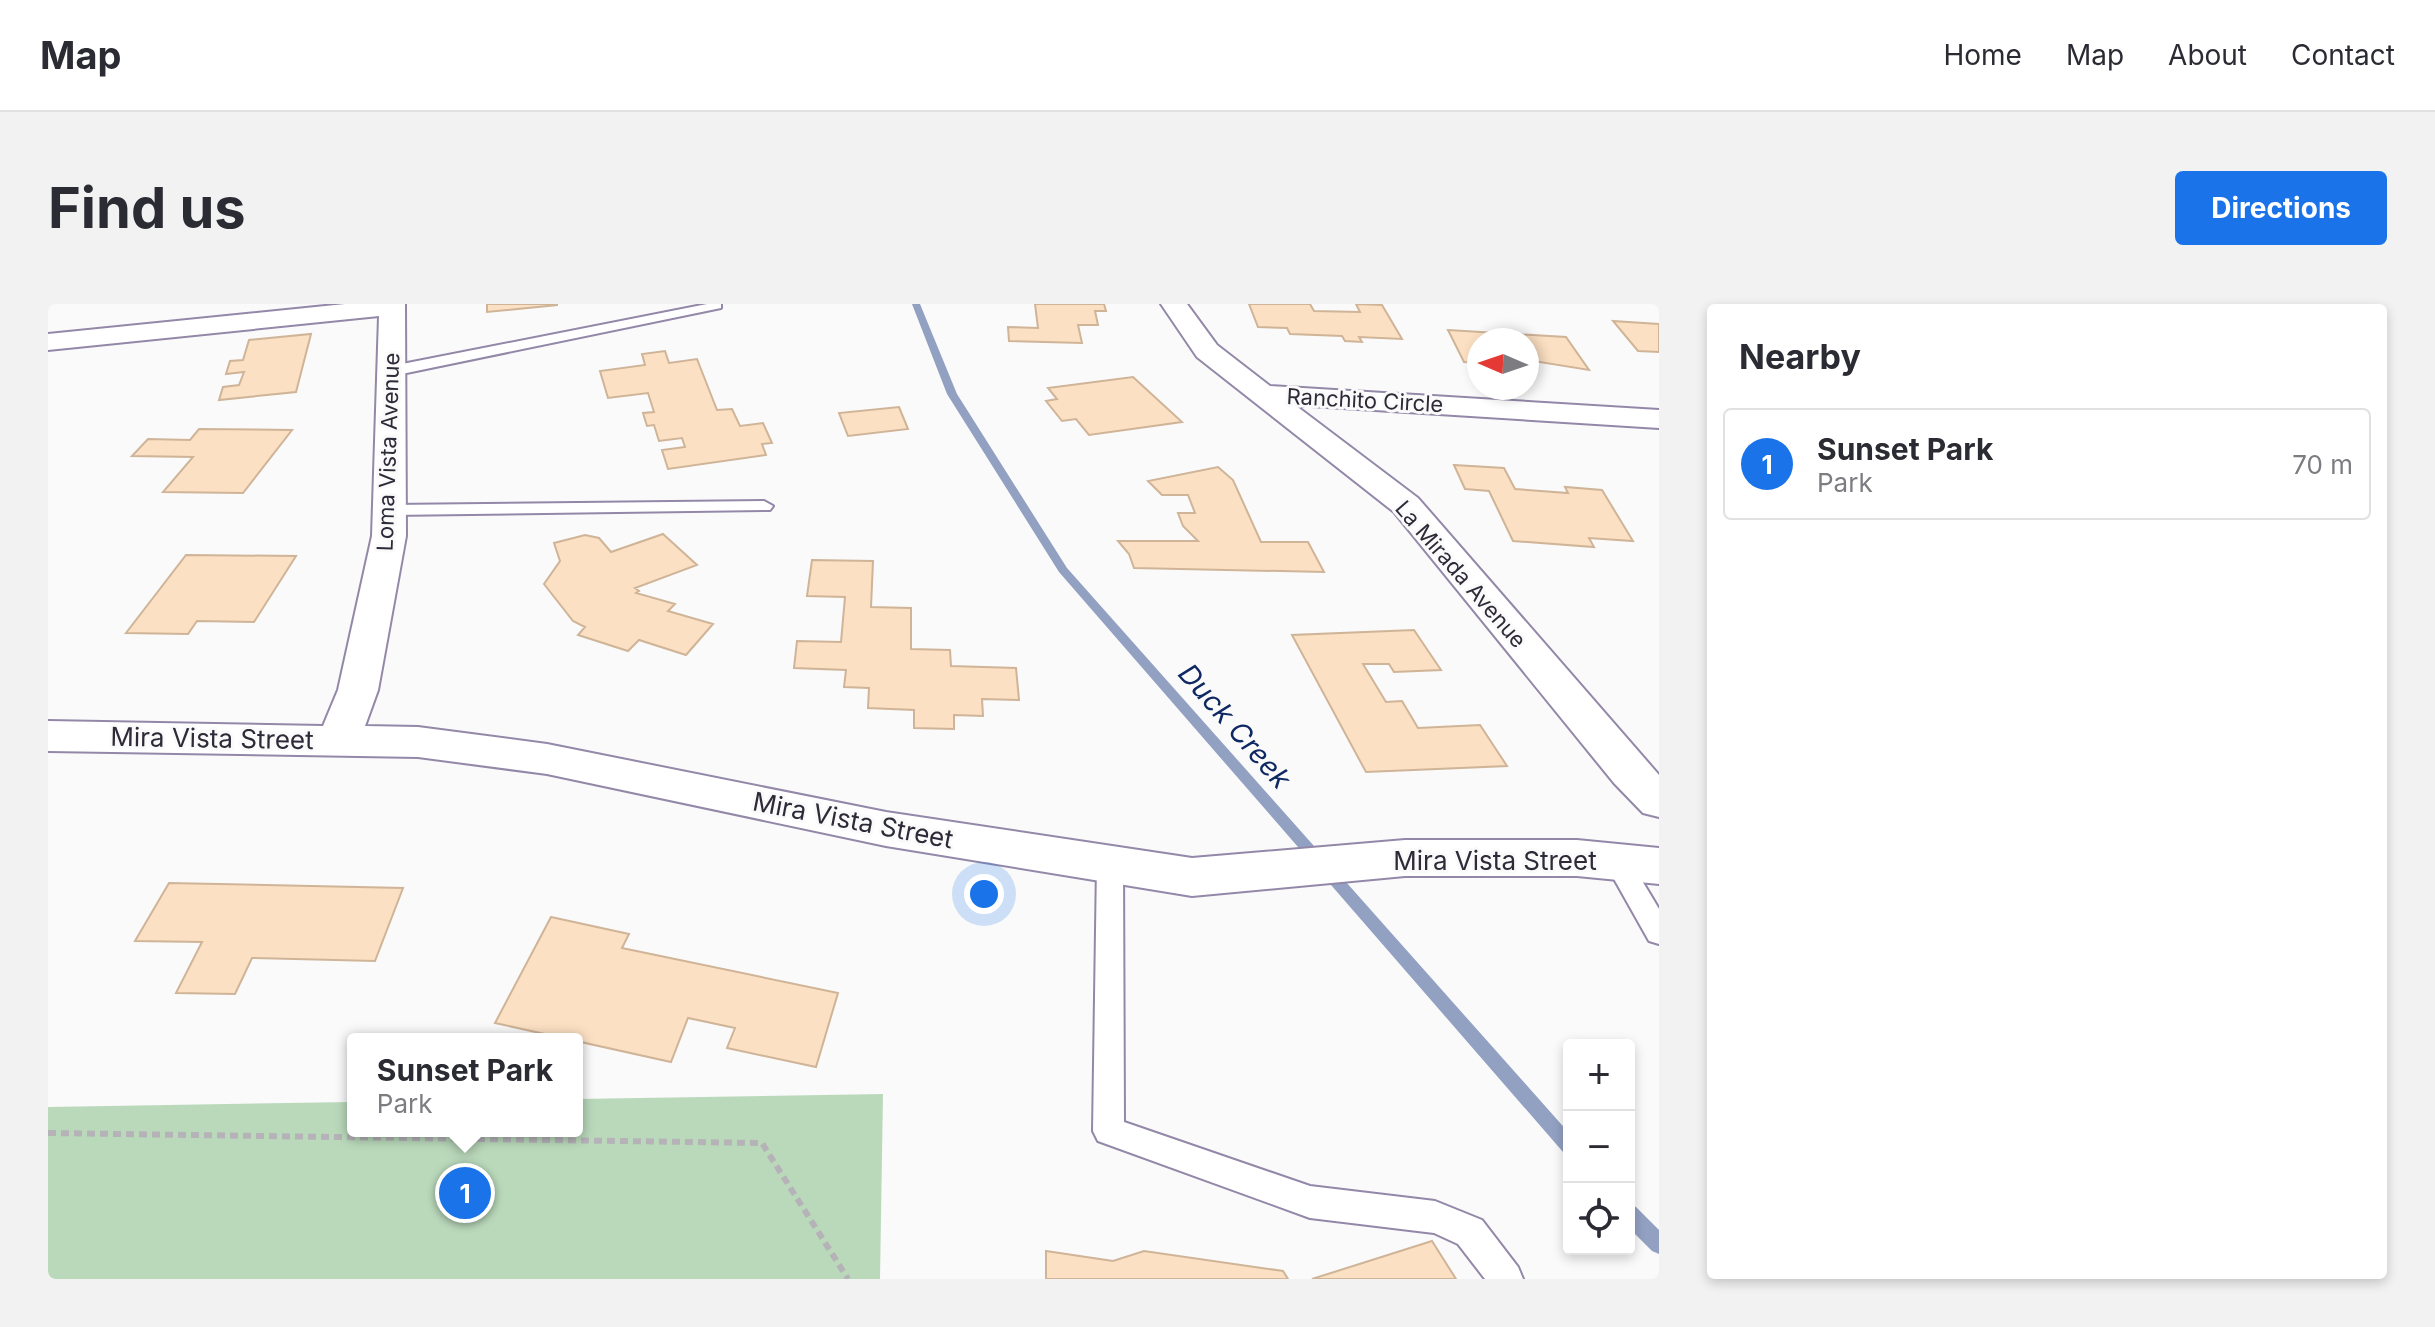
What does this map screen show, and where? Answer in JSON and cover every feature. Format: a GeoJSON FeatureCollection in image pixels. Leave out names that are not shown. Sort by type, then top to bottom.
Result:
{"type":"FeatureCollection","features":[{"type":"Feature","properties":{"kind":"street","name":"La Mirada Avenue"},"geometry":{"type":"LineString","coordinates":[[1174,304],[1180,317],[1207,351],[1406,505],[1629,772],[1659,801]]}},
{"type":"Feature","properties":{"kind":"street","name":"Loma Vista Avenue"},"geometry":{"type":"LineString","coordinates":[[339,739],[358,690],[389,536],[392,306]]}},
{"type":"Feature","properties":{"kind":"street"},"geometry":{"type":"LineString","coordinates":[[48,342],[392,306]]}},
{"type":"Feature","properties":{"kind":"street","name":"Ranchito Circle"},"geometry":{"type":"LineString","coordinates":[[1263,394],[1659,419]]}},
{"type":"Feature","properties":{"kind":"street","name":"Mira Vista Street"},"geometry":{"type":"LineString","coordinates":[[48,736],[418,742],[547,759],[886,829],[1192,877],[1405,858],[1577,858],[1638,864]]}},
{"type":"Feature","properties":{"kind":"lane"},"geometry":{"type":"LineString","coordinates":[[392,371],[714,308],[714,304]]}},
{"type":"Feature","properties":{"kind":"lane"},"geometry":{"type":"LineString","coordinates":[[390,510],[764,506]]}},
{"type":"Feature","properties":{"kind":"lane"},"geometry":{"type":"LineString","coordinates":[[1110,864],[1109,1131],[1310,1202],[1435,1217],[1470,1232],[1506,1279]]}},
{"type":"Feature","properties":{"kind":"lane"},"geometry":{"type":"LineString","coordinates":[[1638,864],[1659,933]]}},
{"type":"Feature","properties":{"kind":"path"},"geometry":{"type":"LineString","coordinates":[[48,1133],[762,1143],[848,1279]]}},
{"type":"Feature","properties":{"kind":"green space"},"geometry":{"type":"Polygon","coordinates":[[[883,1094],[880,1279],[48,1279],[48,1107],[347,1102],[347,1137],[583,1137],[583,1099],[883,1094]]]}},
{"type":"Feature","properties":{"kind":"building"},"geometry":{"type":"Polygon","coordinates":[[[487,304],[557,304],[557,305],[487,312],[487,304]]]}},
{"type":"Feature","properties":{"kind":"building"},"geometry":{"type":"Polygon","coordinates":[[[1035,304],[1104,304],[1106,311],[1095,311],[1098,325],[1078,325],[1082,343],[1009,341],[1008,327],[1038,328],[1035,304]]]}},
{"type":"Feature","properties":{"kind":"building"},"geometry":{"type":"Polygon","coordinates":[[[1249,304],[1310,304],[1314,311],[1360,312],[1356,304],[1382,305],[1402,339],[1359,337],[1362,342],[1345,341],[1342,336],[1290,334],[1287,328],[1258,327],[1249,304]]]}},
{"type":"Feature","properties":{"kind":"building"},"geometry":{"type":"Polygon","coordinates":[[[1613,321],[1659,324],[1659,352],[1638,351],[1613,321]]]}},
{"type":"Feature","properties":{"kind":"building"},"geometry":{"type":"Polygon","coordinates":[[[1448,330],[1467,331],[1467,362],[1464,362],[1448,330]]]}},
{"type":"Feature","properties":{"kind":"building"},"geometry":{"type":"Polygon","coordinates":[[[311,334],[296,392],[219,400],[223,387],[239,385],[244,372],[226,374],[230,361],[243,360],[249,340],[311,334]]]}},
{"type":"Feature","properties":{"kind":"building"},"geometry":{"type":"Polygon","coordinates":[[[1539,335],[1566,337],[1589,370],[1539,362],[1539,335]]]}},
{"type":"Feature","properties":{"kind":"building"},"geometry":{"type":"Polygon","coordinates":[[[665,351],[669,363],[697,359],[717,410],[732,409],[740,426],[763,423],[772,443],[762,444],[766,455],[668,469],[662,450],[685,447],[682,438],[659,441],[654,425],[647,426],[643,413],[654,412],[648,393],[608,398],[600,371],[645,365],[642,354],[665,351]]]}},
{"type":"Feature","properties":{"kind":"building"},"geometry":{"type":"Polygon","coordinates":[[[1133,377],[1182,422],[1089,435],[1076,419],[1062,421],[1046,401],[1057,399],[1048,388],[1133,377]]]}},
{"type":"Feature","properties":{"kind":"building"},"geometry":{"type":"Polygon","coordinates":[[[899,407],[908,429],[848,436],[839,413],[899,407]]]}},
{"type":"Feature","properties":{"kind":"building"},"geometry":{"type":"Polygon","coordinates":[[[199,429],[292,430],[243,493],[163,492],[193,457],[132,456],[148,439],[190,440],[199,429]]]}},
{"type":"Feature","properties":{"kind":"building"},"geometry":{"type":"Polygon","coordinates":[[[1454,465],[1504,468],[1515,489],[1568,493],[1565,487],[1602,490],[1633,541],[1589,538],[1594,547],[1513,541],[1489,491],[1465,489],[1454,465]]]}},
{"type":"Feature","properties":{"kind":"building"},"geometry":{"type":"Polygon","coordinates":[[[1218,467],[1233,480],[1261,542],[1308,542],[1324,572],[1134,568],[1129,554],[1118,541],[1198,541],[1183,526],[1178,513],[1195,513],[1188,495],[1162,495],[1148,481],[1218,467]]]}},
{"type":"Feature","properties":{"kind":"building"},"geometry":{"type":"Polygon","coordinates":[[[663,534],[697,565],[635,588],[639,591],[636,593],[675,604],[668,611],[713,624],[686,655],[639,640],[628,651],[578,635],[585,627],[573,621],[544,584],[560,561],[554,543],[585,535],[599,538],[611,552],[663,534]]]}},
{"type":"Feature","properties":{"kind":"building"},"geometry":{"type":"Polygon","coordinates":[[[186,555],[296,556],[254,622],[197,621],[188,634],[126,633],[186,555]]]}},
{"type":"Feature","properties":{"kind":"building"},"geometry":{"type":"Polygon","coordinates":[[[812,560],[873,561],[871,607],[911,608],[911,649],[950,650],[951,666],[1016,668],[1019,700],[982,699],[983,716],[954,715],[954,729],[914,728],[914,710],[868,708],[869,688],[844,687],[846,670],[794,668],[797,641],[841,642],[845,597],[807,596],[812,560]]]}},
{"type":"Feature","properties":{"kind":"building"},"geometry":{"type":"Polygon","coordinates":[[[1414,630],[1441,670],[1394,672],[1389,664],[1363,664],[1386,702],[1402,701],[1418,728],[1480,725],[1507,766],[1366,772],[1292,635],[1414,630]]]}},
{"type":"Feature","properties":{"kind":"building"},"geometry":{"type":"Polygon","coordinates":[[[169,883],[403,888],[375,961],[252,958],[235,994],[176,993],[202,942],[135,941],[169,883]]]}},
{"type":"Feature","properties":{"kind":"building"},"geometry":{"type":"Polygon","coordinates":[[[551,917],[629,934],[622,948],[838,993],[816,1067],[727,1048],[735,1028],[688,1018],[671,1062],[583,1042],[583,1033],[540,1033],[495,1023],[551,917]]]}},
{"type":"Feature","properties":{"kind":"building"},"geometry":{"type":"Polygon","coordinates":[[[1432,1241],[1456,1279],[1312,1279],[1432,1241]]]}},
{"type":"Feature","properties":{"kind":"building"},"geometry":{"type":"Polygon","coordinates":[[[1046,1251],[1113,1261],[1144,1251],[1283,1271],[1288,1279],[1046,1279],[1046,1251]]]}},
{"type":"Feature","properties":{"kind":"waterway","name":"Duck Creek"},"geometry":{"type":"LineString","coordinates":[[916,304],[952,394],[1063,570],[1563,1139]]}},
{"type":"Feature","properties":{"kind":"waterway","name":"Duck Creek"},"geometry":{"type":"LineString","coordinates":[[1635,1220],[1659,1244]]}},
{"type":"Feature","properties":{"kind":"place","name":"Sunset Park"},"geometry":{"type":"Point","coordinates":[465,1193]}}]}
